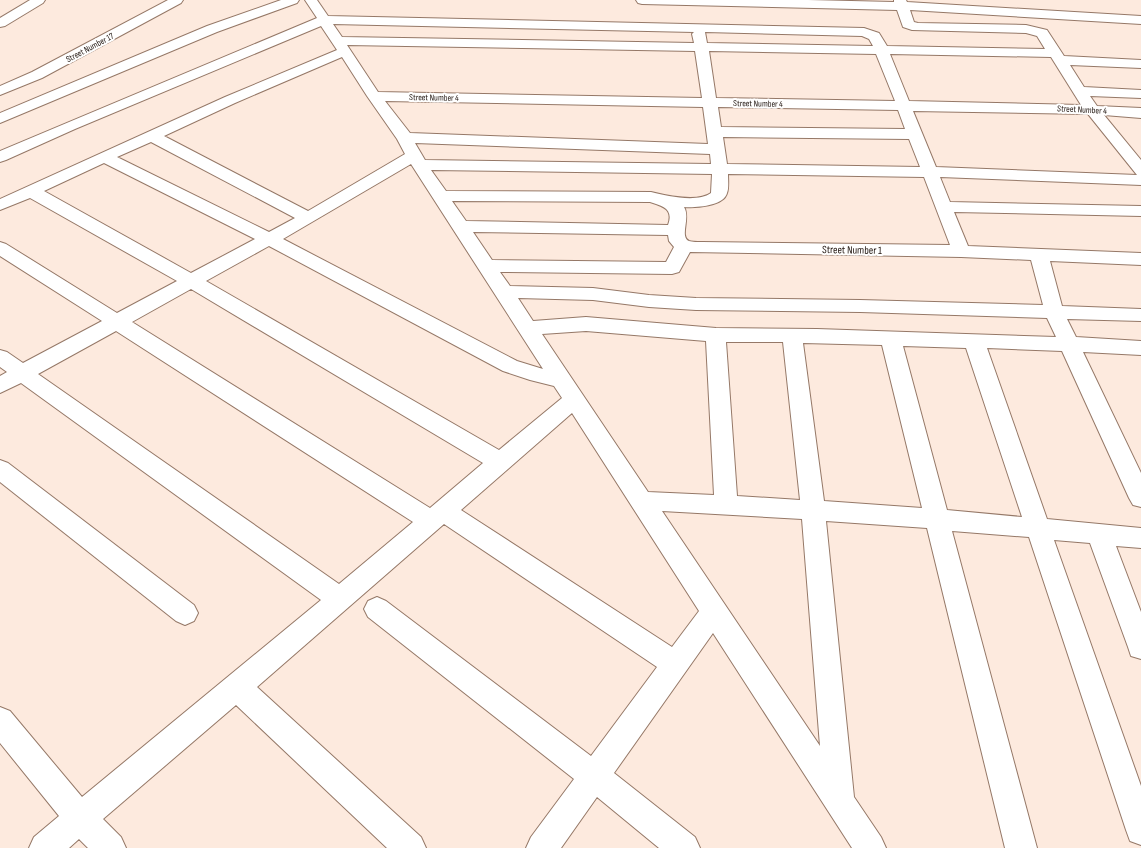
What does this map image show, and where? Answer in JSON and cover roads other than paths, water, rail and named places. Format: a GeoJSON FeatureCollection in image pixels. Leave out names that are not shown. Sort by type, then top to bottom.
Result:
{"type":"FeatureCollection","features":[{"type":"Feature","properties":{"kind":"street"},"geometry":{"type":"LineString","coordinates":[[0,23],[39,0]]}},
{"type":"Feature","properties":{"kind":"street","name":"Street Number 17"},"geometry":{"type":"LineString","coordinates":[[0,91],[37,75],[177,0]]}},
{"type":"Feature","properties":{"kind":"street"},"geometry":{"type":"LineString","coordinates":[[0,118],[212,30],[293,0]]}},
{"type":"Feature","properties":{"kind":"street"},"geometry":{"type":"LineString","coordinates":[[311,0],[870,848]]}},
{"type":"Feature","properties":{"kind":"street"},"geometry":{"type":"LineString","coordinates":[[642,0],[901,3],[1100,19],[1141,20]]}},
{"type":"Feature","properties":{"kind":"street"},"geometry":{"type":"LineString","coordinates":[[901,3],[908,24],[917,27],[1026,28],[1058,31]]}},
{"type":"Feature","properties":{"kind":"street"},"geometry":{"type":"LineString","coordinates":[[1090,6],[1100,19]]}},
{"type":"Feature","properties":{"kind":"street"},"geometry":{"type":"LineString","coordinates":[[867,18],[874,36],[879,43],[961,251]]}},
{"type":"Feature","properties":{"kind":"street"},"geometry":{"type":"LineString","coordinates":[[0,157],[70,126],[324,20],[698,27],[864,32],[874,36]]}},
{"type":"Feature","properties":{"kind":"street"},"geometry":{"type":"LineString","coordinates":[[441,196],[651,197],[667,201],[695,203],[715,198],[719,194],[720,169],[698,27]]}},
{"type":"Feature","properties":{"kind":"street"},"geometry":{"type":"LineString","coordinates":[[1035,30],[1042,33],[1092,110],[1141,171]]}},
{"type":"Feature","properties":{"kind":"street"},"geometry":{"type":"LineString","coordinates":[[0,205],[230,100],[342,46],[701,47],[881,50],[1058,56],[1141,64]]}},
{"type":"Feature","properties":{"kind":"street"},"geometry":{"type":"LineString","coordinates":[[1080,91],[1141,94]]}},
{"type":"Feature","properties":{"kind":"street","name":"Street Number 4"},"geometry":{"type":"LineString","coordinates":[[374,96],[1092,110],[1141,113]]}},
{"type":"Feature","properties":{"kind":"street"},"geometry":{"type":"LineString","coordinates":[[714,132],[914,134]]}},
{"type":"Feature","properties":{"kind":"street"},"geometry":{"type":"LineString","coordinates":[[152,136],[308,218]]}},
{"type":"Feature","properties":{"kind":"street"},"geometry":{"type":"LineString","coordinates":[[1123,148],[1141,149]]}},
{"type":"Feature","properties":{"kind":"street"},"geometry":{"type":"LineString","coordinates":[[0,385],[308,218],[413,153],[717,149]]}},
{"type":"Feature","properties":{"kind":"street"},"geometry":{"type":"LineString","coordinates":[[413,153],[720,169],[929,172],[1133,180],[1141,201]]}},
{"type":"Feature","properties":{"kind":"street"},"geometry":{"type":"LineString","coordinates":[[104,157],[269,239],[510,366],[530,372],[568,390]]}},
{"type":"Feature","properties":{"kind":"street"},"geometry":{"type":"LineString","coordinates":[[31,191],[191,281],[500,462]]}},
{"type":"Feature","properties":{"kind":"street"},"geometry":{"type":"LineString","coordinates":[[486,266],[672,268],[684,246],[678,241],[675,230],[680,216],[677,209],[667,201]]}},
{"type":"Feature","properties":{"kind":"street"},"geometry":{"type":"LineString","coordinates":[[943,207],[1141,211]]}},
{"type":"Feature","properties":{"kind":"street"},"geometry":{"type":"LineString","coordinates":[[460,226],[675,230]]}},
{"type":"Feature","properties":{"kind":"street","name":"Street Number 1"},"geometry":{"type":"LineString","coordinates":[[684,246],[702,248],[961,251],[1141,259]]}},
{"type":"Feature","properties":{"kind":"street"},"geometry":{"type":"LineString","coordinates":[[0,248],[438,516],[675,664]]}},
{"type":"Feature","properties":{"kind":"street"},"geometry":{"type":"LineString","coordinates":[[1039,254],[1054,312],[1141,498]]}},
{"type":"Feature","properties":{"kind":"street"},"geometry":{"type":"LineString","coordinates":[[503,292],[594,294],[649,301],[696,304],[860,306],[1141,315]]}},
{"type":"Feature","properties":{"kind":"street"},"geometry":{"type":"LineString","coordinates":[[527,328],[586,324],[716,335],[974,341],[1141,348]]}},
{"type":"Feature","properties":{"kind":"street"},"geometry":{"type":"LineString","coordinates":[[716,335],[726,504]]}},
{"type":"Feature","properties":{"kind":"street"},"geometry":{"type":"LineString","coordinates":[[792,336],[813,510],[839,801]]}},
{"type":"Feature","properties":{"kind":"street"},"geometry":{"type":"LineString","coordinates":[[891,339],[1021,848]]}},
{"type":"Feature","properties":{"kind":"street"},"geometry":{"type":"LineString","coordinates":[[974,341],[1036,528],[1141,830]]}},
{"type":"Feature","properties":{"kind":"street"},"geometry":{"type":"LineString","coordinates":[[0,357],[340,599]]}},
{"type":"Feature","properties":{"kind":"street"},"geometry":{"type":"LineString","coordinates":[[45,848],[237,687],[500,462],[568,390]]}},
{"type":"Feature","properties":{"kind":"street"},"geometry":{"type":"LineString","coordinates":[[0,469],[146,581],[185,613]]}},
{"type":"Feature","properties":{"kind":"street"},"geometry":{"type":"LineString","coordinates":[[641,501],[726,504],[813,510],[1141,538]]}},
{"type":"Feature","properties":{"kind":"street"},"geometry":{"type":"LineString","coordinates":[[1099,534],[1141,647]]}},
{"type":"Feature","properties":{"kind":"street"},"geometry":{"type":"LineString","coordinates":[[377,609],[594,776],[684,848]]}},
{"type":"Feature","properties":{"kind":"street"},"geometry":{"type":"LineString","coordinates":[[542,848],[714,611]]}},
{"type":"Feature","properties":{"kind":"street"},"geometry":{"type":"LineString","coordinates":[[237,687],[410,848]]}},
{"type":"Feature","properties":{"kind":"street"},"geometry":{"type":"LineString","coordinates":[[0,721],[80,818],[110,848]]}}]}
